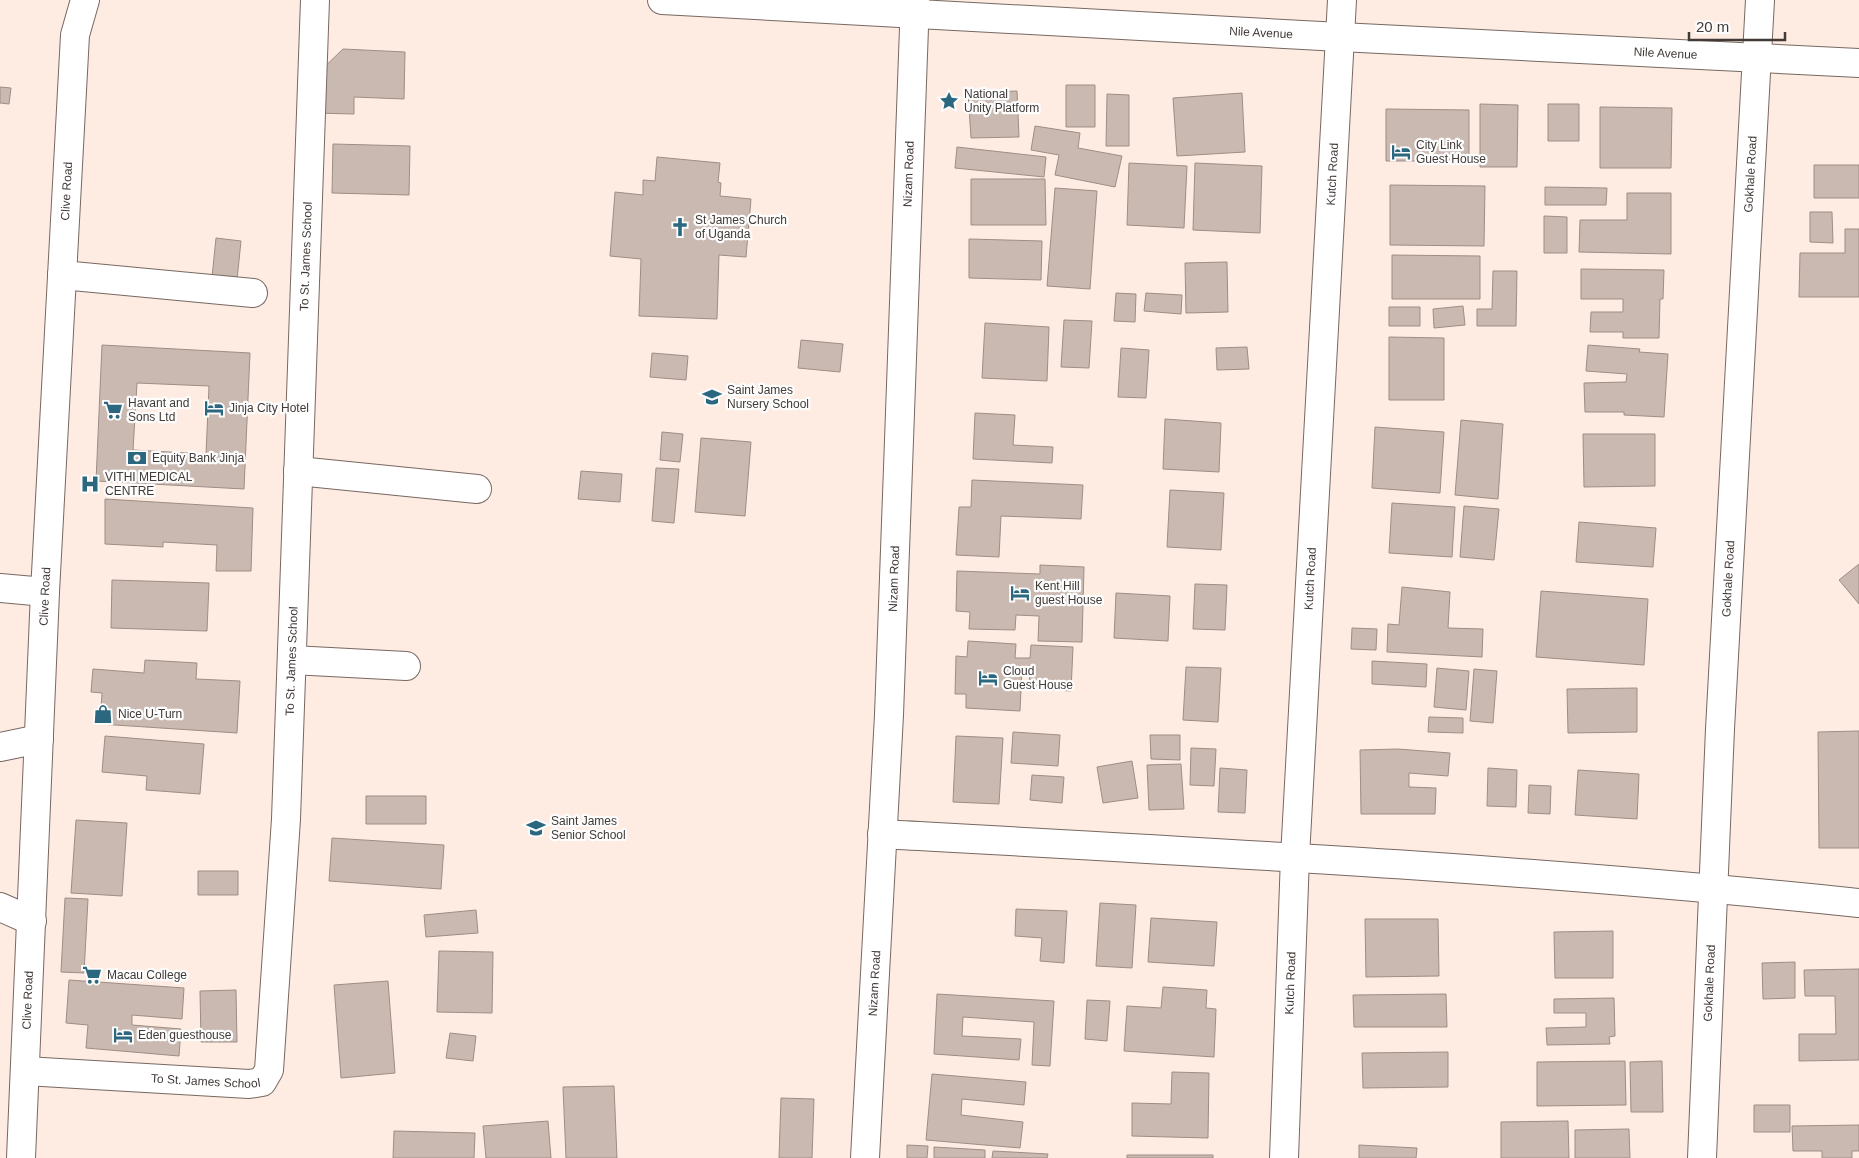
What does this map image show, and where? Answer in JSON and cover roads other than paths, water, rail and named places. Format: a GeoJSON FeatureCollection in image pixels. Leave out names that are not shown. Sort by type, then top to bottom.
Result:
{"type":"FeatureCollection","features":[{"type":"Feature","properties":{"kind":"street","name":"Clive Road"},"geometry":{"type":"LineString","coordinates":[[63,0],[75,35]]}},
{"type":"Feature","properties":{"kind":"street","name":"Clive Road"},"geometry":{"type":"LineString","coordinates":[[21,1158],[45,592],[75,35],[85,0]]}},
{"type":"Feature","properties":{"kind":"street","name":"To St. James School"},"geometry":{"type":"LineString","coordinates":[[25,1071],[249,1084],[262,1082],[269,1070],[286,819],[316,0]]}},
{"type":"Feature","properties":{"kind":"street","name":"Nile Avenue"},"geometry":{"type":"LineString","coordinates":[[662,0],[914,7],[1340,37],[1859,63]]}},
{"type":"Feature","properties":{"kind":"street","name":"Kutch Road"},"geometry":{"type":"LineString","coordinates":[[1284,1158],[1295,857],[1342,0]]}},
{"type":"Feature","properties":{"kind":"street","name":"Gokhale Road"},"geometry":{"type":"LineString","coordinates":[[1702,1158],[1721,719],[1760,0]]}},
{"type":"Feature","properties":{"kind":"street","name":"Nizam Road"},"geometry":{"type":"LineString","coordinates":[[865,1158],[889,715],[914,7]]}},
{"type":"Feature","properties":{"kind":"street"},"geometry":{"type":"LineString","coordinates":[[62,275],[253,293]]}},
{"type":"Feature","properties":{"kind":"street"},"geometry":{"type":"LineString","coordinates":[[298,471],[477,489]]}},
{"type":"Feature","properties":{"kind":"street"},"geometry":{"type":"LineString","coordinates":[[0,588],[45,592]]}},
{"type":"Feature","properties":{"kind":"street"},"geometry":{"type":"LineString","coordinates":[[292,660],[406,666]]}},
{"type":"Feature","properties":{"kind":"street"},"geometry":{"type":"LineString","coordinates":[[0,747],[39,739]]}},
{"type":"Feature","properties":{"kind":"street"},"geometry":{"type":"LineString","coordinates":[[882,834],[1295,857],[1714,888],[1859,903]]}},
{"type":"Feature","properties":{"kind":"street"},"geometry":{"type":"LineString","coordinates":[[0,907],[32,921]]}},
{"type":"Feature","properties":{"kind":"place","name":"National Unity Platform"},"geometry":{"type":"Point","coordinates":[949,101]}},
{"type":"Feature","properties":{"kind":"place","name":"City Link Guest House"},"geometry":{"type":"Point","coordinates":[1401,152]}},
{"type":"Feature","properties":{"kind":"place","name":"St James Church of Uganda"},"geometry":{"type":"Point","coordinates":[680,227]}},
{"type":"Feature","properties":{"kind":"place","name":"Saint James Nursery School"},"geometry":{"type":"Point","coordinates":[712,397]}},
{"type":"Feature","properties":{"kind":"place","name":"Jinja City Hotel"},"geometry":{"type":"Point","coordinates":[214,408]}},
{"type":"Feature","properties":{"kind":"place","name":"Havant and Sons Ltd"},"geometry":{"type":"Point","coordinates":[113,410]}},
{"type":"Feature","properties":{"kind":"place","name":"Equity Bank Jinja"},"geometry":{"type":"Point","coordinates":[137,458]}},
{"type":"Feature","properties":{"kind":"place","name":"VITHI MEDICAL CENTRE"},"geometry":{"type":"Point","coordinates":[90,484]}},
{"type":"Feature","properties":{"kind":"place","name":"Kent Hill guest House"},"geometry":{"type":"Point","coordinates":[1020,593]}},
{"type":"Feature","properties":{"kind":"place","name":"Cloud Guest House"},"geometry":{"type":"Point","coordinates":[988,678]}},
{"type":"Feature","properties":{"kind":"place","name":"Nice U-Turn"},"geometry":{"type":"Point","coordinates":[103,714]}},
{"type":"Feature","properties":{"kind":"place","name":"Saint James Senior School"},"geometry":{"type":"Point","coordinates":[536,828]}},
{"type":"Feature","properties":{"kind":"place","name":"Macau College"},"geometry":{"type":"Point","coordinates":[92,975]}},
{"type":"Feature","properties":{"kind":"place","name":"Eden guesthouse"},"geometry":{"type":"Point","coordinates":[123,1035]}}]}
